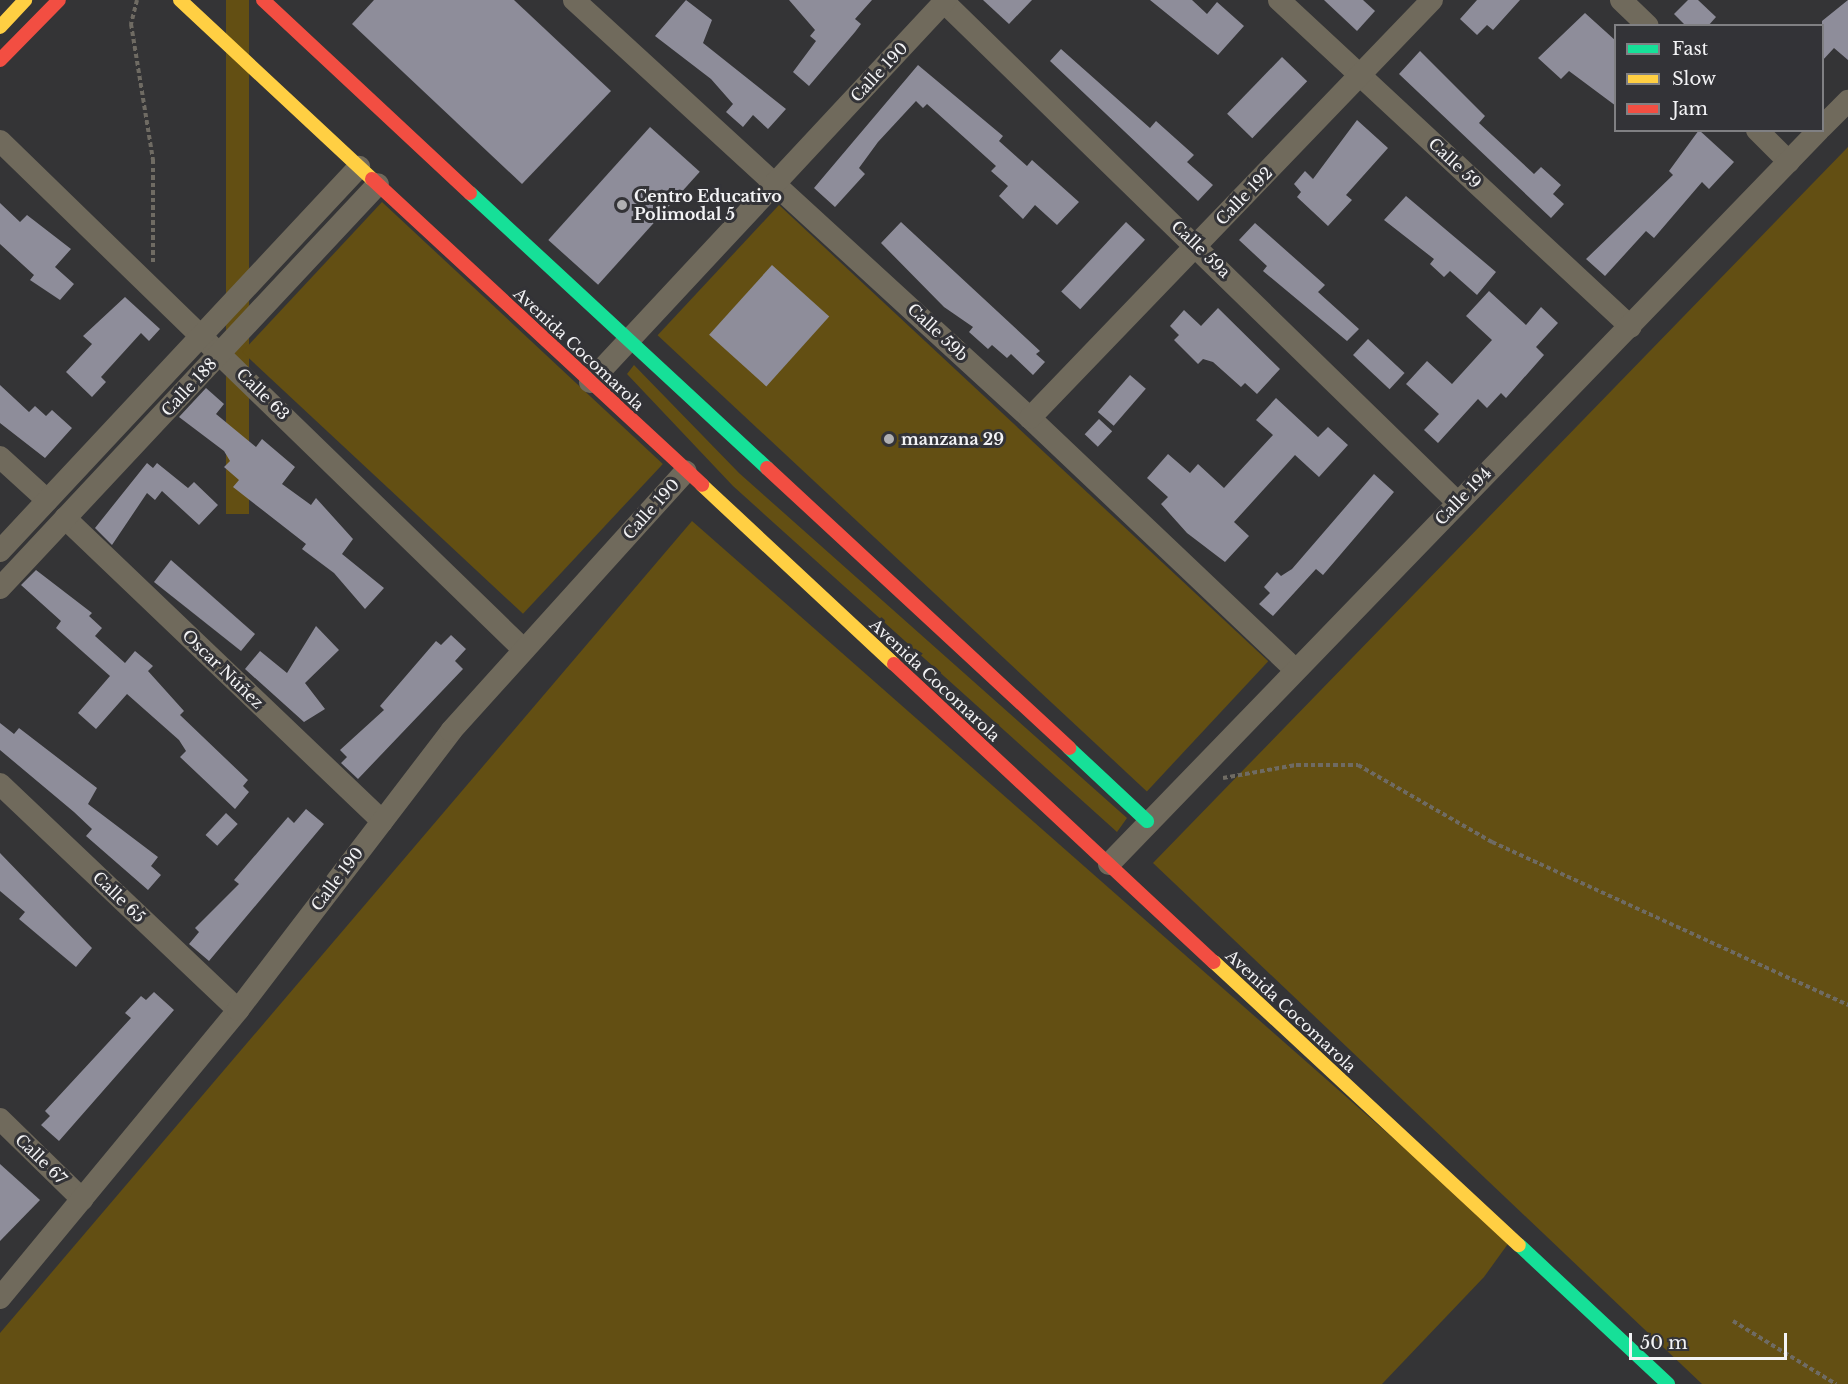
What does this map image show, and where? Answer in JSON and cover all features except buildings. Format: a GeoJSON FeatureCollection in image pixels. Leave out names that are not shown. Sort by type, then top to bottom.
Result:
{"type":"FeatureCollection","features":[{"type":"Feature","properties":{"kind":"street"},"geometry":{"type":"LineString","coordinates":[[0,27],[25,0]]}},
{"type":"Feature","properties":{"kind":"street"},"geometry":{"type":"LineString","coordinates":[[0,60],[59,0]]}},
{"type":"Feature","properties":{"kind":"street","name":"Avenida Cocomarola"},"geometry":{"type":"LineString","coordinates":[[180,0],[1668,1384]]}},
{"type":"Feature","properties":{"kind":"street"},"geometry":{"type":"LineString","coordinates":[[263,0],[631,337],[1147,821]]}},
{"type":"Feature","properties":{"kind":"street","name":"Calle 59b"},"geometry":{"type":"LineString","coordinates":[[574,0],[1030,418],[1296,670]]}},
{"type":"Feature","properties":{"kind":"street","name":"Calle 59"},"geometry":{"type":"LineString","coordinates":[[1279,0],[1630,327]]}},
{"type":"Feature","properties":{"kind":"street","name":"Calle 192"},"geometry":{"type":"LineString","coordinates":[[1030,418],[1432,0]]}},
{"type":"Feature","properties":{"kind":"street"},"geometry":{"type":"LineString","coordinates":[[1621,0],[1646,24]]}},
{"type":"Feature","properties":{"kind":"street","name":"Calle 190"},"geometry":{"type":"LineString","coordinates":[[590,382],[944,1]]}},
{"type":"Feature","properties":{"kind":"street","name":"Calle 59a"},"geometry":{"type":"LineString","coordinates":[[944,1],[1198,245],[1458,502]]}},
{"type":"Feature","properties":{"kind":"street","name":"Calle 194"},"geometry":{"type":"LineString","coordinates":[[1824,126],[1848,101]]}},
{"type":"Feature","properties":{"kind":"street"},"geometry":{"type":"LineString","coordinates":[[1759,132],[1789,162]]}},
{"type":"Feature","properties":{"kind":"street","name":"Calle 194"},"geometry":{"type":"LineString","coordinates":[[1109,864],[1147,821],[1818,132]]}},
{"type":"Feature","properties":{"kind":"street","name":"Calle 63"},"geometry":{"type":"LineString","coordinates":[[0,141],[221,353],[523,649]]}},
{"type":"Feature","properties":{"kind":"street","name":"Calle 188"},"geometry":{"type":"LineString","coordinates":[[0,550],[359,167]]}},
{"type":"Feature","properties":{"kind":"street","name":"Calle 188"},"geometry":{"type":"LineString","coordinates":[[0,588],[378,184]]}},
{"type":"Feature","properties":{"kind":"street"},"geometry":{"type":"LineString","coordinates":[[0,457],[47,500]]}},
{"type":"Feature","properties":{"kind":"street","name":"Calle 190"},"geometry":{"type":"LineString","coordinates":[[0,1298],[238,1010],[382,821],[523,649],[686,471]]}},
{"type":"Feature","properties":{"kind":"street","name":"Oscar Núñez"},"geometry":{"type":"LineString","coordinates":[[65,518],[382,821]]}},
{"type":"Feature","properties":{"kind":"street","name":"Calle 65"},"geometry":{"type":"LineString","coordinates":[[0,784],[238,1010]]}},
{"type":"Feature","properties":{"kind":"street","name":"Calle 67"},"geometry":{"type":"LineString","coordinates":[[0,1119],[82,1199]]}},
{"type":"Feature","properties":{"kind":"path"},"geometry":{"type":"LineString","coordinates":[[136,0],[131,24],[153,160],[152,286]]}},
{"type":"Feature","properties":{"kind":"path"},"geometry":{"type":"LineString","coordinates":[[1218,779],[1296,765],[1358,765],[1492,842],[1848,1005]]}},
{"type":"Feature","properties":{"kind":"path"},"geometry":{"type":"LineString","coordinates":[[1733,1321],[1836,1384]]}},
{"type":"Feature","properties":{"kind":"shaded area"},"geometry":{"type":"Polygon","coordinates":[[[226,0],[249,0],[249,514],[226,514],[226,0]]]}},
{"type":"Feature","properties":{"kind":"shaded area"},"geometry":{"type":"Polygon","coordinates":[[[1848,147],[1848,1384],[1702,1384],[1153,863],[1848,147]]]}},
{"type":"Feature","properties":{"kind":"shaded area"},"geometry":{"type":"Polygon","coordinates":[[[382,202],[663,464],[523,614],[242,352],[382,202]]]}},
{"type":"Feature","properties":{"kind":"shaded area"},"geometry":{"type":"Polygon","coordinates":[[[779,205],[1268,661],[1147,791],[658,335],[779,205]]]}},
{"type":"Feature","properties":{"kind":"shaded area"},"geometry":{"type":"Polygon","coordinates":[[[634,365],[739,473],[1127,818],[1117,832],[733,486],[627,374],[634,365]]]}},
{"type":"Feature","properties":{"kind":"shaded area"},"geometry":{"type":"Polygon","coordinates":[[[692,521],[1510,1241],[1484,1277],[1382,1384],[0,1384],[0,1333],[692,521]]]}},
{"type":"Feature","properties":{"kind":"traffic: fast"},"geometry":{"type":"LineString","coordinates":[[470,193],[767,468]]}},
{"type":"Feature","properties":{"kind":"traffic: fast"},"geometry":{"type":"LineString","coordinates":[[1069,748],[1147,821]]}},
{"type":"Feature","properties":{"kind":"traffic: fast"},"geometry":{"type":"LineString","coordinates":[[1519,1245],[1668,1384]]}},
{"type":"Feature","properties":{"kind":"traffic: slow"},"geometry":{"type":"LineString","coordinates":[[0,27],[25,0]]}},
{"type":"Feature","properties":{"kind":"traffic: slow"},"geometry":{"type":"LineString","coordinates":[[180,0],[372,179]]}},
{"type":"Feature","properties":{"kind":"traffic: slow"},"geometry":{"type":"LineString","coordinates":[[702,485],[894,664]]}},
{"type":"Feature","properties":{"kind":"traffic: slow"},"geometry":{"type":"LineString","coordinates":[[1214,962],[1519,1245]]}},
{"type":"Feature","properties":{"kind":"traffic: jam"},"geometry":{"type":"LineString","coordinates":[[0,60],[59,0]]}},
{"type":"Feature","properties":{"kind":"traffic: jam"},"geometry":{"type":"LineString","coordinates":[[263,0],[470,193]]}},
{"type":"Feature","properties":{"kind":"traffic: jam"},"geometry":{"type":"LineString","coordinates":[[372,179],[702,485]]}},
{"type":"Feature","properties":{"kind":"traffic: jam"},"geometry":{"type":"LineString","coordinates":[[767,468],[1069,748]]}},
{"type":"Feature","properties":{"kind":"traffic: jam"},"geometry":{"type":"LineString","coordinates":[[894,664],[1214,962]]}},
{"type":"Feature","properties":{"kind":"place","name":"Centro Educativo Polimodal 5"},"geometry":{"type":"Point","coordinates":[622,205]}},
{"type":"Feature","properties":{"kind":"place","name":"manzana 29"},"geometry":{"type":"Point","coordinates":[889,439]}}]}
